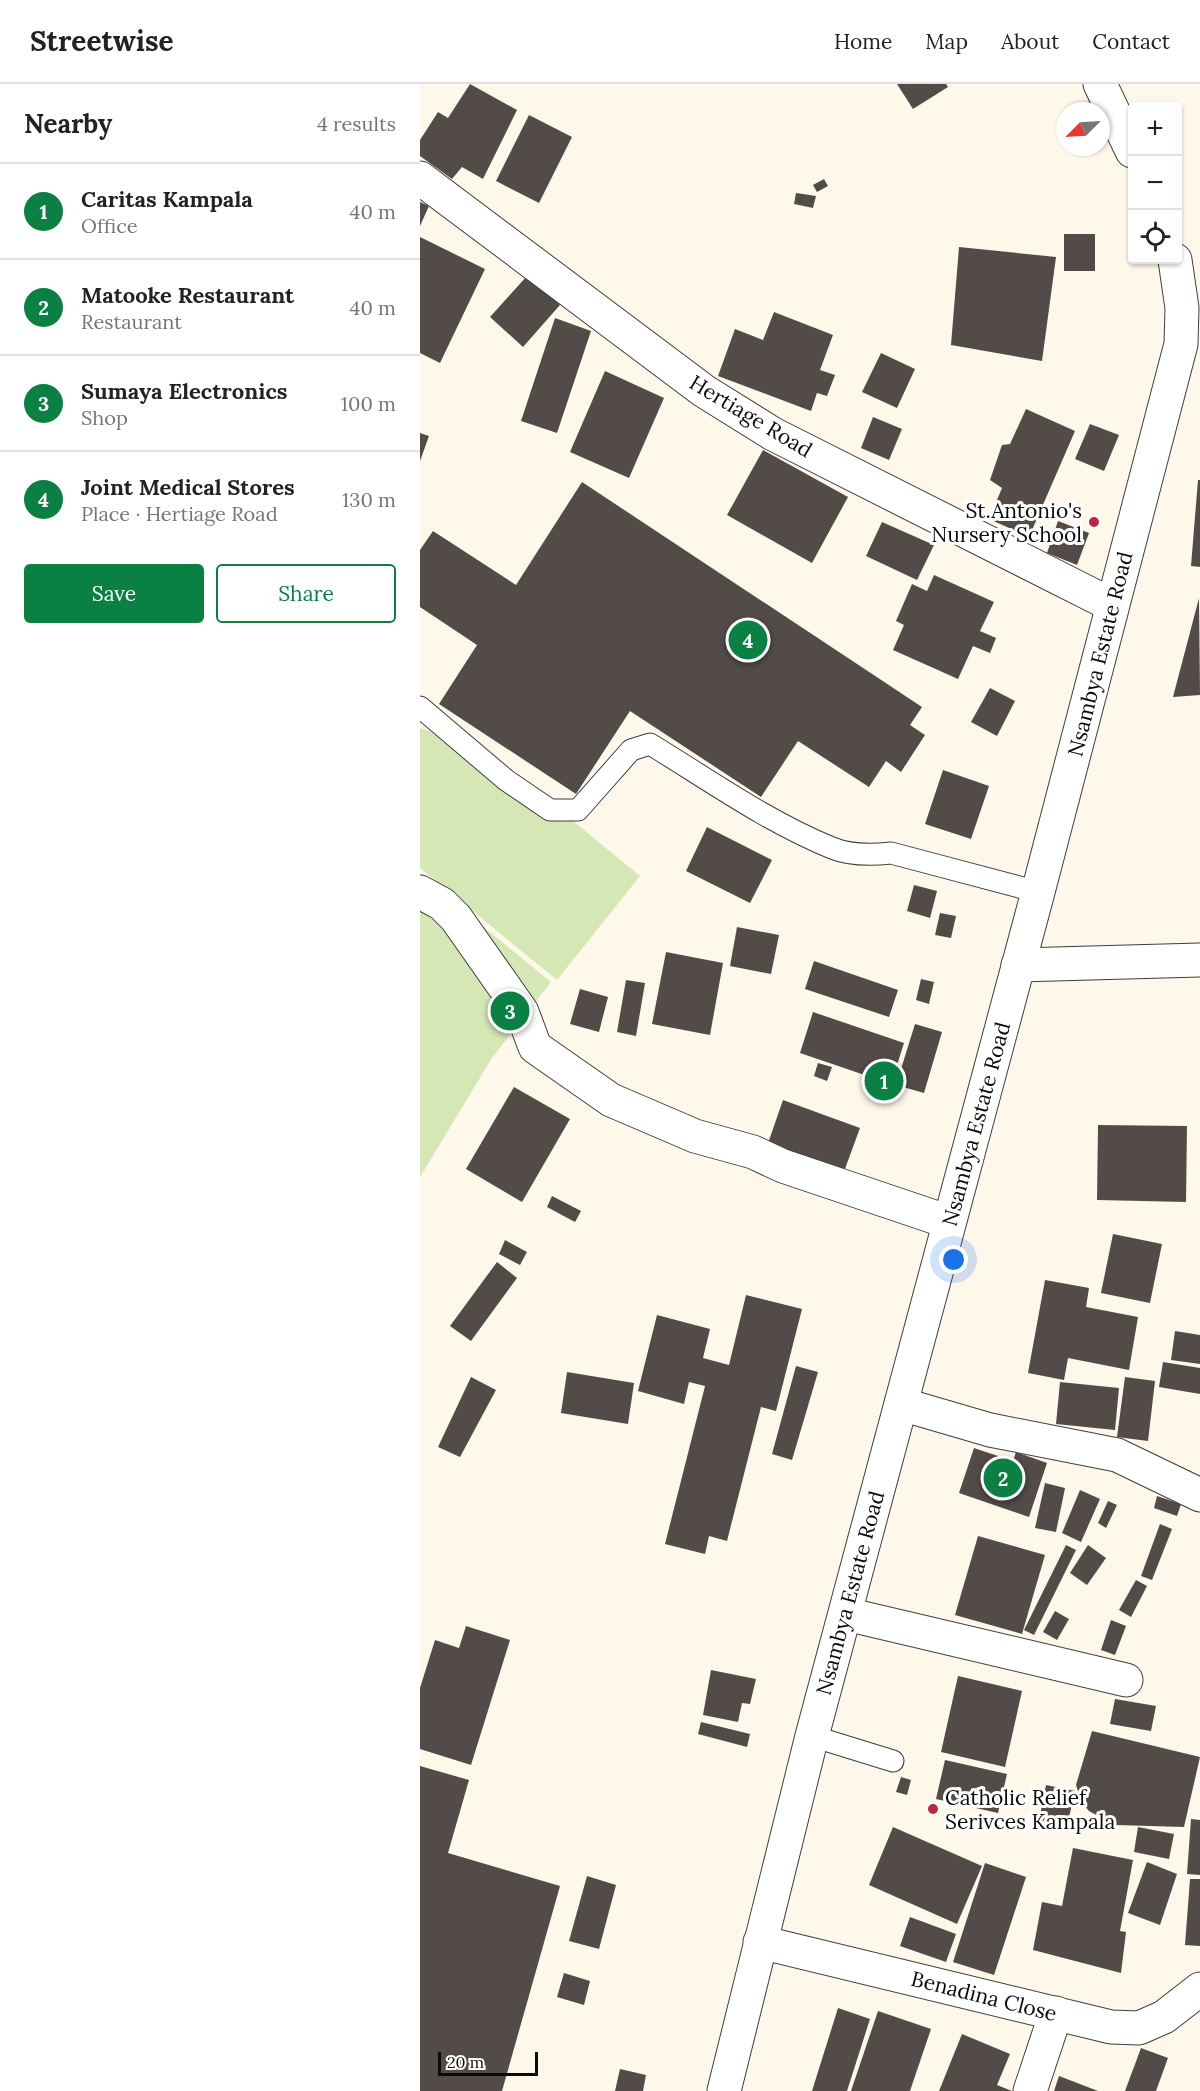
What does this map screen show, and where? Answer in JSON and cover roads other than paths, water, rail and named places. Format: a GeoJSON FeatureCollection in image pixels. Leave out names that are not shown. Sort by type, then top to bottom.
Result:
{"type":"FeatureCollection","features":[{"type":"Feature","properties":{"kind":"street"},"geometry":{"type":"LineString","coordinates":[[1100,84],[1128,143]]}},
{"type":"Feature","properties":{"kind":"street","name":"Hertiage Road"},"geometry":{"type":"LineString","coordinates":[[420,178],[704,391],[774,434],[1112,606]]}},
{"type":"Feature","properties":{"kind":"street","name":"Nsambya Estate Road"},"geometry":{"type":"LineString","coordinates":[[724,2091],[812,1736],[1038,892],[1181,344],[1191,318],[1176,264]]}},
{"type":"Feature","properties":{"kind":"street"},"geometry":{"type":"LineString","coordinates":[[420,892],[442,904],[456,918],[522,1012],[535,1047],[611,1100],[695,1136],[753,1152],[783,1166],[949,1222]]}},
{"type":"Feature","properties":{"kind":"street"},"geometry":{"type":"LineString","coordinates":[[1018,965],[1200,960]]}},
{"type":"Feature","properties":{"kind":"street"},"geometry":{"type":"LineString","coordinates":[[900,1404],[990,1430],[1116,1455],[1200,1496]]}},
{"type":"Feature","properties":{"kind":"street"},"geometry":{"type":"LineString","coordinates":[[846,1614],[1126,1680]]}},
{"type":"Feature","properties":{"kind":"street","name":"Benadina Close"},"geometry":{"type":"LineString","coordinates":[[760,1942],[1111,2027],[1139,2028],[1164,2017],[1200,1989]]}},
{"type":"Feature","properties":{"kind":"street"},"geometry":{"type":"LineString","coordinates":[[1030,2091],[1056,2013]]}},
{"type":"Feature","properties":{"kind":"lane"},"geometry":{"type":"LineString","coordinates":[[420,707],[506,780],[550,810],[579,810],[631,750],[650,744],[760,812],[833,849],[874,855],[891,853],[1038,892]]}},
{"type":"Feature","properties":{"kind":"lane"},"geometry":{"type":"LineString","coordinates":[[812,1736],[893,1761]]}},
{"type":"Feature","properties":{"kind":"place","name":"St.Antonio's Nursery School"},"geometry":{"type":"Point","coordinates":[1094,522]}},
{"type":"Feature","properties":{"kind":"place","name":"Joint Medical Stores"},"geometry":{"type":"Point","coordinates":[748,640]}},
{"type":"Feature","properties":{"kind":"place","name":"Sumaya Electronics"},"geometry":{"type":"Point","coordinates":[510,1011]}},
{"type":"Feature","properties":{"kind":"place","name":"Caritas Kampala"},"geometry":{"type":"Point","coordinates":[884,1081]}},
{"type":"Feature","properties":{"kind":"place","name":"Matooke Restaurant"},"geometry":{"type":"Point","coordinates":[1003,1478]}},
{"type":"Feature","properties":{"kind":"place","name":"Catholic Relief Serivces Kampala"},"geometry":{"type":"Point","coordinates":[933,1809]}}]}
